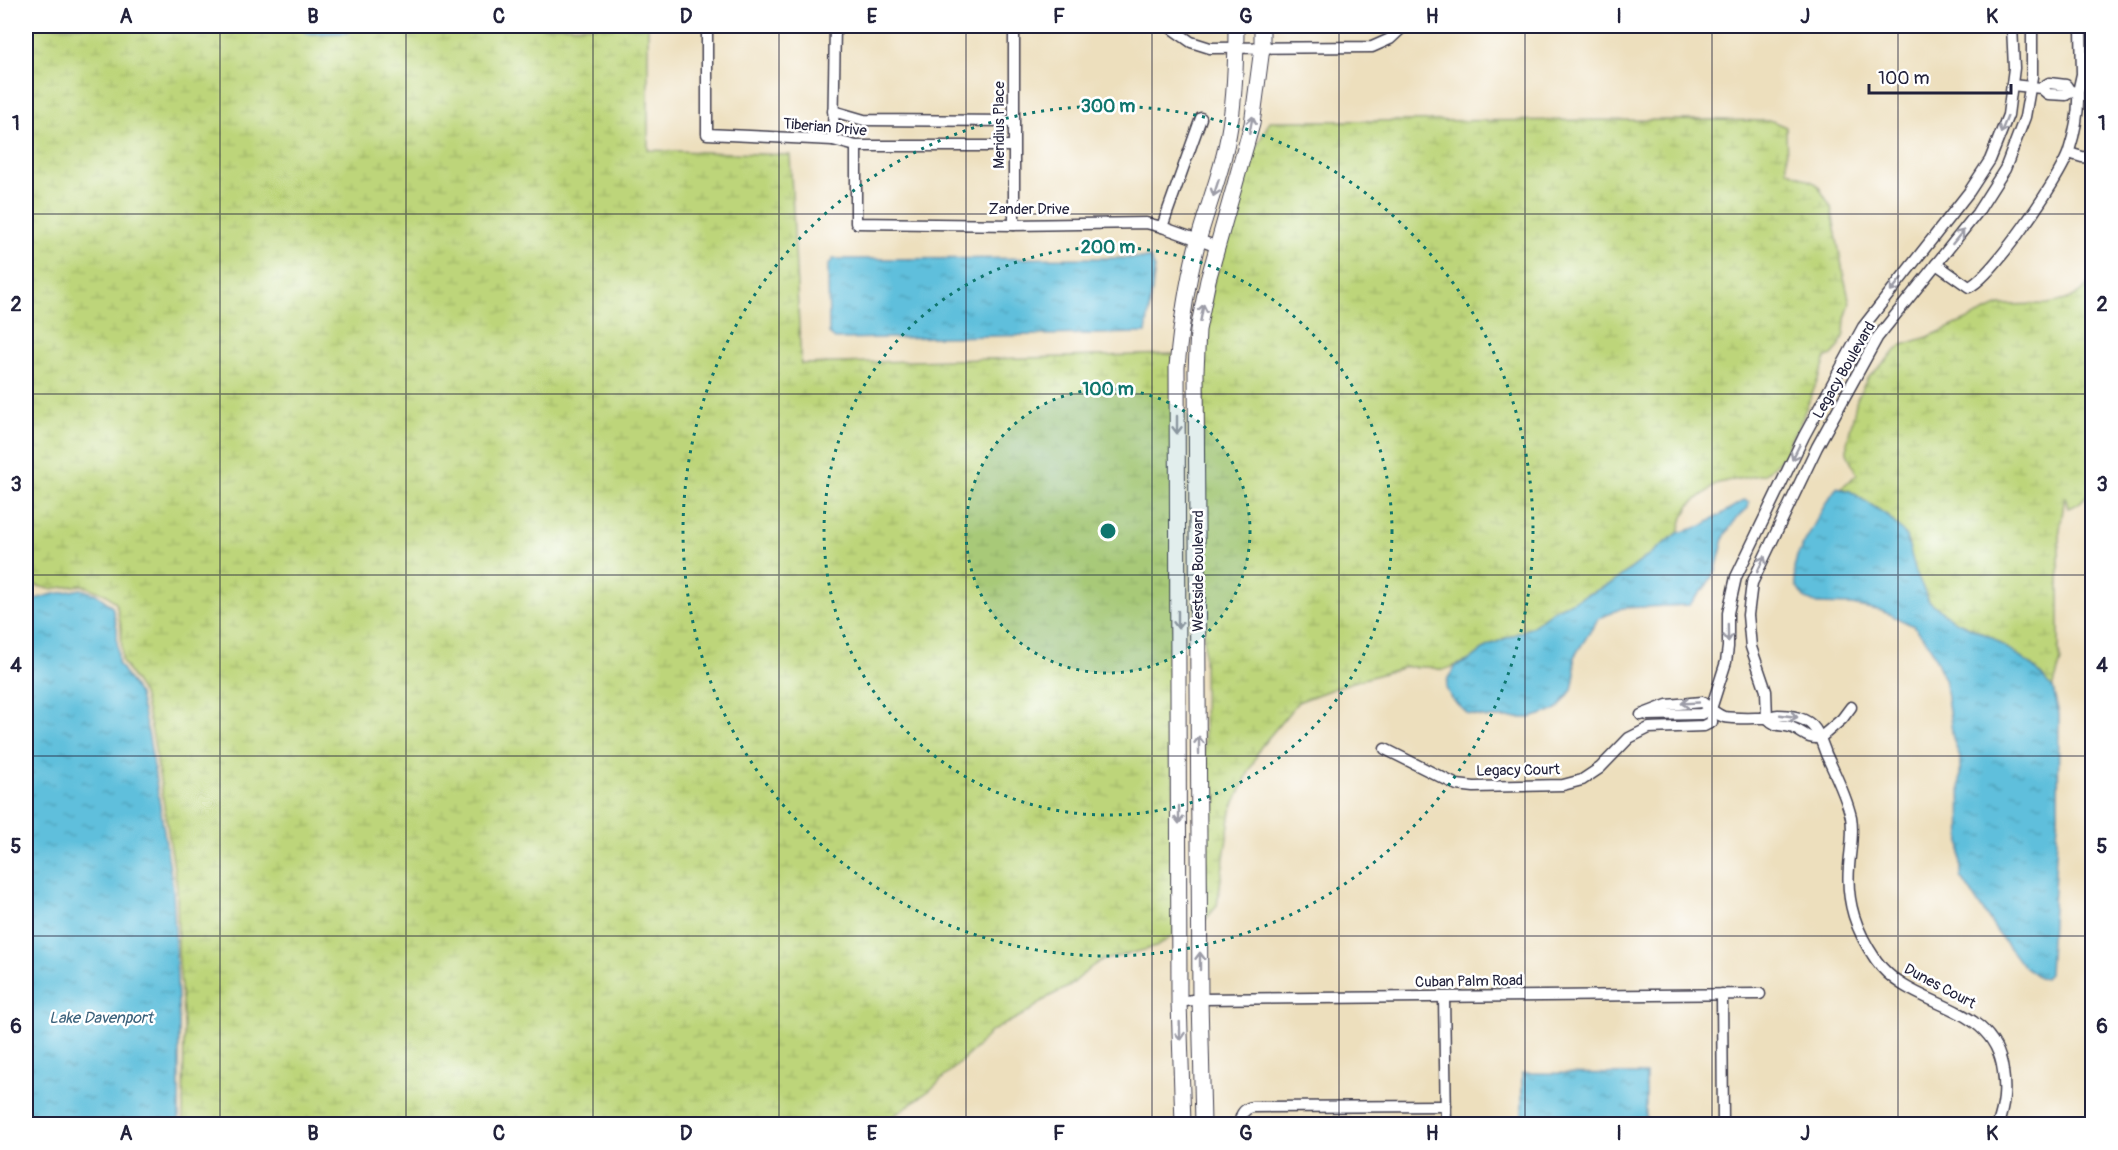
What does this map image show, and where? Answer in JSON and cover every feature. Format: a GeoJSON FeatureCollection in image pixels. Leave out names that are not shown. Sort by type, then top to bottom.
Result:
{"type":"FeatureCollection","features":[{"type":"Feature","properties":{"kind":"street","name":"Tiberian Drive"},"geometry":{"type":"LineString","coordinates":[[707,26],[707,134],[833,140],[856,147],[1014,147]]}},
{"type":"Feature","properties":{"kind":"street"},"geometry":{"type":"LineString","coordinates":[[833,140],[835,26]]}},
{"type":"Feature","properties":{"kind":"street","name":"Meridius Place"},"geometry":{"type":"LineString","coordinates":[[1014,26],[1014,225]]}},
{"type":"Feature","properties":{"kind":"street"},"geometry":{"type":"LineString","coordinates":[[1168,26],[1191,42],[1203,47],[1236,48],[1372,46],[1390,39],[1404,26]]}},
{"type":"Feature","properties":{"kind":"street","name":"Westside Boulevard"},"geometry":{"type":"LineString","coordinates":[[1183,1125],[1179,1002],[1176,367],[1188,287],[1198,241],[1221,171],[1230,126],[1235,88],[1236,26]]}},
{"type":"Feature","properties":{"kind":"street","name":"Westside Boulevard"},"geometry":{"type":"LineString","coordinates":[[1203,1125],[1200,999],[1196,371],[1198,330],[1208,280],[1252,124],[1262,48],[1262,26]]}},
{"type":"Feature","properties":{"kind":"street","name":"Legacy Boulevard"},"geometry":{"type":"LineString","coordinates":[[1712,722],[1712,709],[1726,662],[1728,613],[1736,577],[1794,456],[1863,327],[1969,192],[1990,160],[2008,115],[2014,68],[2012,26]]}},
{"type":"Feature","properties":{"kind":"street","name":"Legacy Boulevard"},"geometry":{"type":"LineString","coordinates":[[1767,718],[1766,691],[1751,647],[1748,615],[1752,583],[1817,447],[1877,338],[1977,213],[2005,169],[2036,87],[2032,76],[2032,26]]}},
{"type":"Feature","properties":{"kind":"street"},"geometry":{"type":"LineString","coordinates":[[1936,264],[1969,287],[1983,278],[2041,202],[2068,153],[2079,109],[2074,92],[2082,74],[2081,29],[2084,26]]}},
{"type":"Feature","properties":{"kind":"street"},"geometry":{"type":"LineString","coordinates":[[2012,85],[2036,87],[2048,94],[2066,95],[2074,92]]}},
{"type":"Feature","properties":{"kind":"street","name":"Tiberian Drive"},"geometry":{"type":"LineString","coordinates":[[833,111],[864,120],[1013,121]]}},
{"type":"Feature","properties":{"kind":"street"},"geometry":{"type":"LineString","coordinates":[[1162,227],[1201,118]]}},
{"type":"Feature","properties":{"kind":"street","name":"Zander Drive"},"geometry":{"type":"LineString","coordinates":[[856,147],[856,223],[1146,224],[1162,227],[1218,247]]}},
{"type":"Feature","properties":{"kind":"street"},"geometry":{"type":"LineString","coordinates":[[2068,153],[2082,158],[2092,158]]}},
{"type":"Feature","properties":{"kind":"street","name":"Dunes Court"},"geometry":{"type":"LineString","coordinates":[[1649,728],[1641,715],[1667,705],[1702,702],[1722,717],[1767,718],[1777,715],[1804,719],[1815,728],[1844,795],[1851,818],[1852,842],[1848,885],[1857,928],[1882,968],[1900,985],[1966,1015],[1983,1028],[1996,1043],[2005,1088],[2004,1109],[1998,1125]]}},
{"type":"Feature","properties":{"kind":"street"},"geometry":{"type":"LineString","coordinates":[[1820,738],[1842,719],[1851,707]]}},
{"type":"Feature","properties":{"kind":"street","name":"Legacy Court"},"geometry":{"type":"LineString","coordinates":[[1385,749],[1456,785],[1474,787],[1563,785],[1582,780],[1600,768],[1629,738],[1649,728],[1704,726],[1712,722]]}},
{"type":"Feature","properties":{"kind":"street"},"geometry":{"type":"LineString","coordinates":[[1722,994],[1724,1125]]}},
{"type":"Feature","properties":{"kind":"street","name":"Cuban Palm Road"},"geometry":{"type":"LineString","coordinates":[[1179,1002],[1200,999],[1760,994]]}},
{"type":"Feature","properties":{"kind":"street"},"geometry":{"type":"LineString","coordinates":[[1444,996],[1446,1125]]}},
{"type":"Feature","properties":{"kind":"street"},"geometry":{"type":"LineString","coordinates":[[1240,1125],[1244,1111],[1252,1107],[1446,1106]]}},
{"type":"Feature","properties":{"kind":"green space"},"geometry":{"type":"Polygon","coordinates":[[[26,26],[299,26],[347,33],[354,26],[648,26],[648,150],[790,155],[801,364],[1173,354],[1174,935],[1156,947],[1100,961],[1070,986],[990,1032],[930,1090],[892,1117],[875,1124],[183,1124],[184,1025],[178,951],[177,887],[153,736],[143,694],[122,661],[121,627],[116,603],[107,595],[82,585],[50,589],[34,585],[26,586],[26,26]]]}},
{"type":"Feature","properties":{"kind":"green space"},"geometry":{"type":"Polygon","coordinates":[[[1270,121],[1772,121],[1786,127],[1787,170],[1817,184],[1831,207],[1850,303],[1839,347],[1832,355],[1826,357],[1799,426],[1788,444],[1787,453],[1765,474],[1718,483],[1691,504],[1683,517],[1679,532],[1612,583],[1552,611],[1532,627],[1490,645],[1468,661],[1443,670],[1428,667],[1405,667],[1343,685],[1298,702],[1260,748],[1231,811],[1217,906],[1205,920],[1203,331],[1228,223],[1246,171],[1270,121]]]}},
{"type":"Feature","properties":{"kind":"green space"},"geometry":{"type":"Polygon","coordinates":[[[2092,280],[2092,490],[2079,503],[2068,508],[2065,496],[2059,536],[2059,650],[2061,661],[2053,688],[2032,666],[1991,637],[1951,619],[1928,600],[1888,516],[1850,491],[1841,488],[1857,474],[1847,453],[1847,443],[1857,399],[1867,379],[1902,345],[1928,337],[2000,305],[2048,304],[2066,300],[2082,292],[2092,280]]]}},
{"type":"Feature","properties":{"kind":"water"},"geometry":{"type":"Polygon","coordinates":[[[299,26],[354,26],[347,33],[307,34],[299,26]]]}},
{"type":"Feature","properties":{"kind":"water"},"geometry":{"type":"Polygon","coordinates":[[[1150,258],[1155,268],[1146,333],[835,339],[829,334],[828,266],[833,259],[1150,258]]]}},
{"type":"Feature","properties":{"kind":"water"},"geometry":{"type":"Polygon","coordinates":[[[1837,487],[1850,491],[1888,516],[1906,536],[1916,572],[1928,600],[1951,619],[1991,637],[2032,666],[2053,688],[2059,714],[2058,821],[2049,974],[2045,978],[2039,977],[2022,965],[1961,877],[1960,758],[1953,738],[1944,678],[1929,644],[1914,626],[1882,611],[1852,605],[1817,604],[1804,598],[1796,586],[1794,569],[1797,556],[1837,487]]]}},
{"type":"Feature","properties":{"kind":"water"},"geometry":{"type":"Polygon","coordinates":[[[1744,500],[1749,502],[1748,508],[1736,519],[1725,535],[1716,570],[1706,586],[1689,605],[1622,608],[1598,619],[1574,657],[1575,674],[1572,690],[1557,710],[1530,718],[1488,718],[1468,714],[1451,698],[1446,688],[1448,678],[1456,666],[1468,661],[1490,645],[1532,627],[1552,611],[1612,583],[1678,533],[1702,526],[1744,500]]]}},
{"type":"Feature","properties":{"kind":"water","name":"Lake Davenport"},"geometry":{"type":"Polygon","coordinates":[[[81,589],[96,594],[112,606],[117,628],[118,663],[139,695],[149,737],[173,888],[179,1025],[179,1124],[26,1124],[26,602],[81,589]]]}},
{"type":"Feature","properties":{"kind":"water"},"geometry":{"type":"Polygon","coordinates":[[[1522,1073],[1646,1074],[1646,1124],[1522,1124],[1522,1073]]]}}]}
